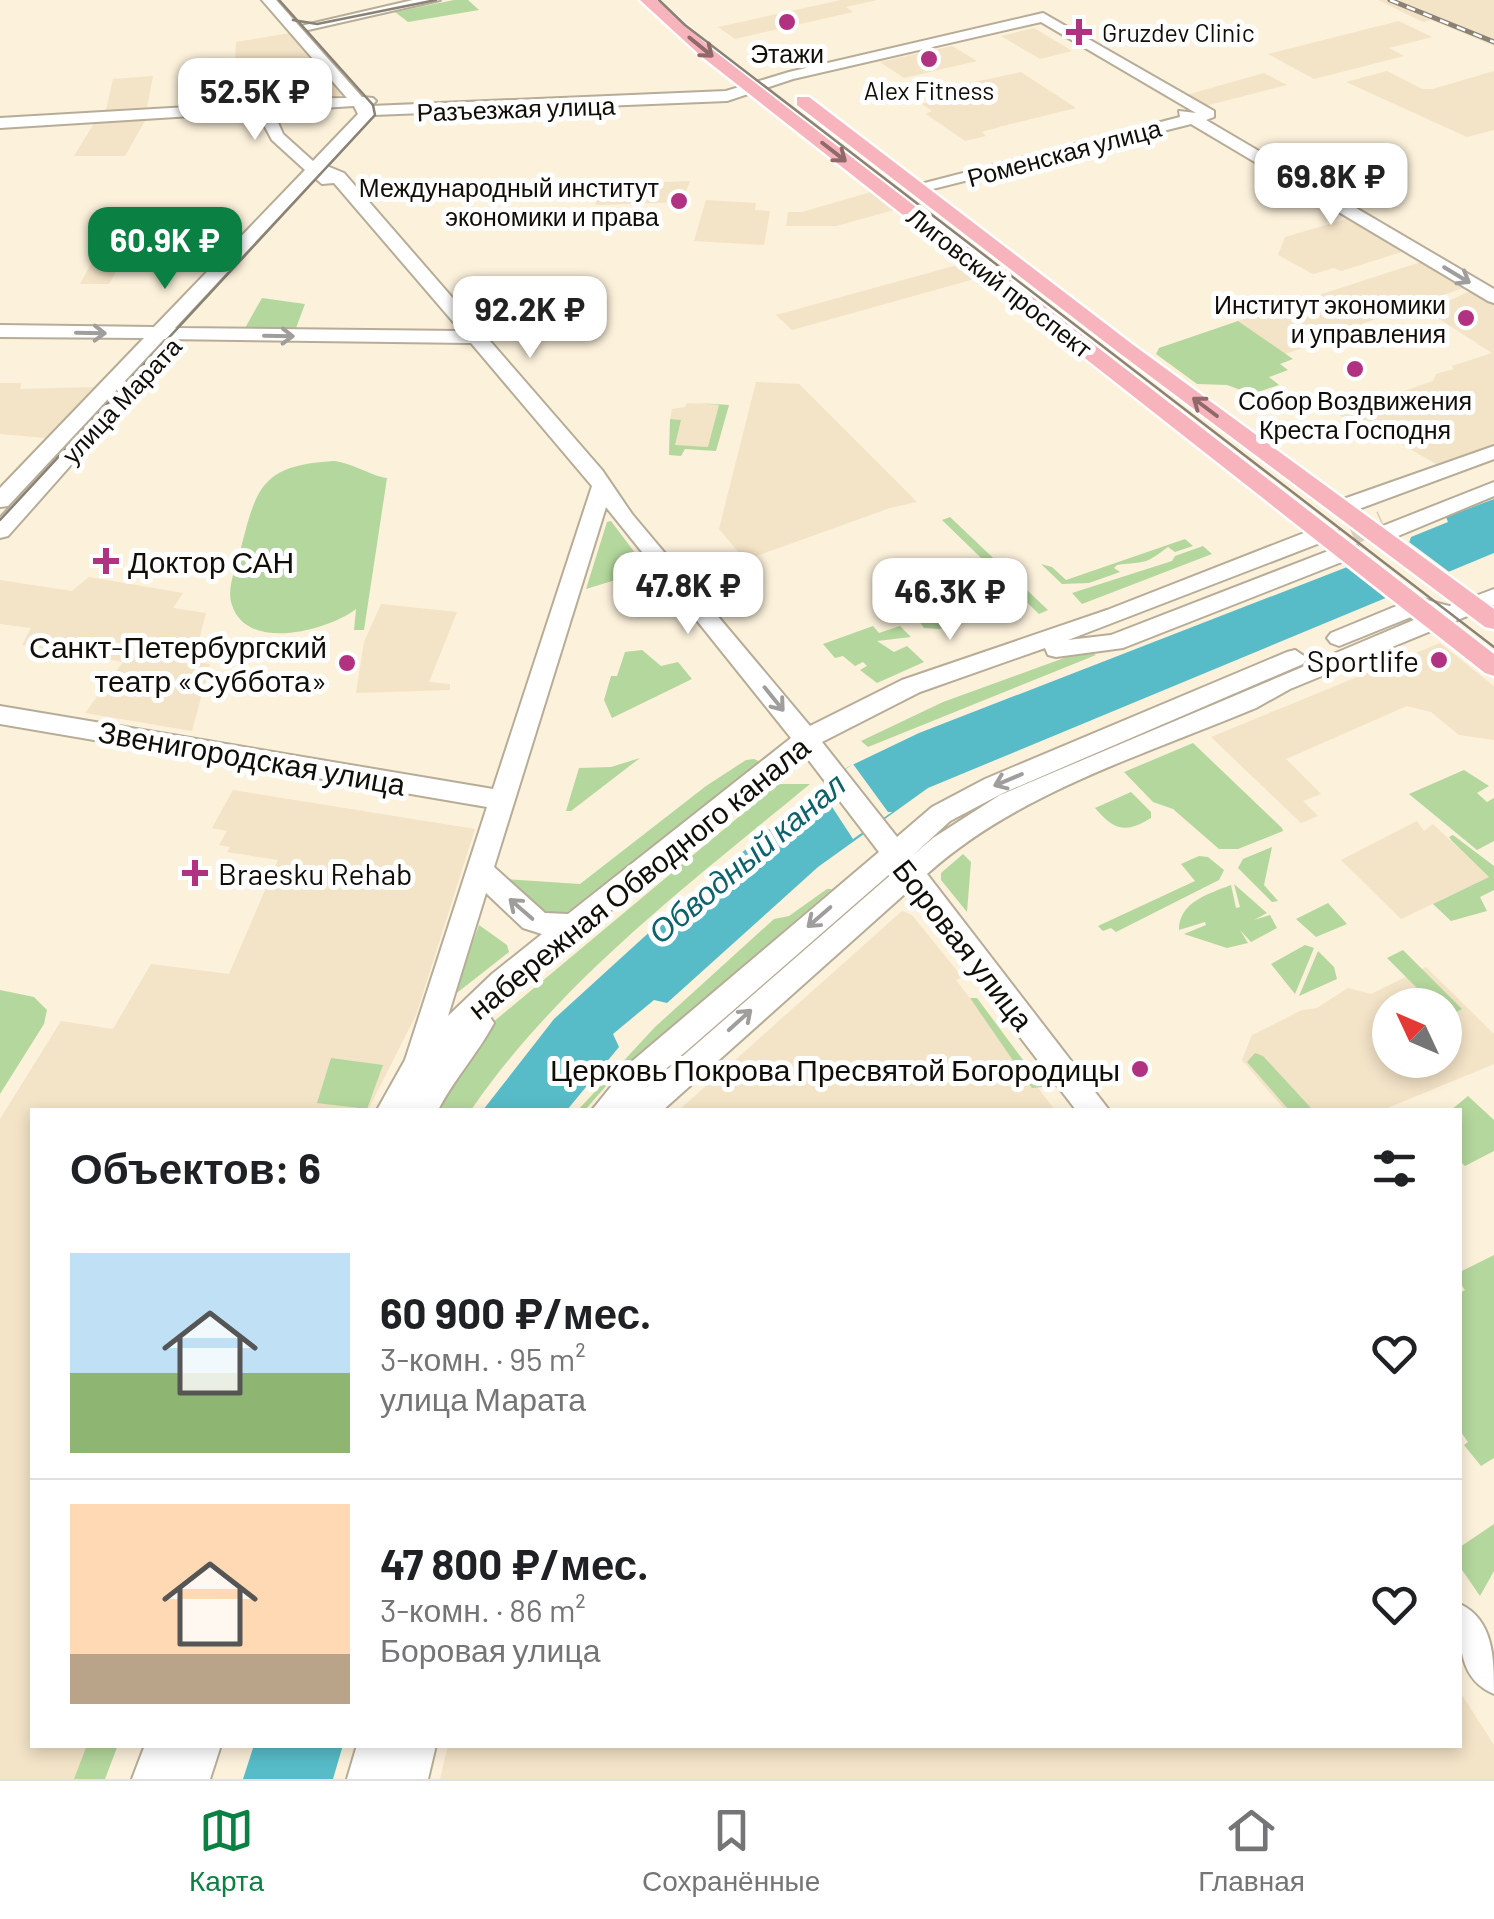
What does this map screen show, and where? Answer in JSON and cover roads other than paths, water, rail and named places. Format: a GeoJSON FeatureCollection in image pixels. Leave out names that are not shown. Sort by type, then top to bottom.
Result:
{"type":"FeatureCollection","features":[{"type":"Feature","properties":{"kind":"main road","name":"Лиговский проспект"},"geometry":{"type":"LineString","coordinates":[[648,0],[755,90],[1330,543],[1445,600]]}},
{"type":"Feature","properties":{"kind":"main road"},"geometry":{"type":"LineString","coordinates":[[676,1],[704,26]]}},
{"type":"Feature","properties":{"kind":"main road","name":"Лиговский проспект"},"geometry":{"type":"LineString","coordinates":[[756,65],[1340,508],[1380,529],[1445,600]]}},
{"type":"Feature","properties":{"kind":"main road"},"geometry":{"type":"LineString","coordinates":[[1445,600],[1494,622]]}},
{"type":"Feature","properties":{"kind":"main road"},"geometry":{"type":"LineString","coordinates":[[1445,600],[1494,666]]}},
{"type":"Feature","properties":{"kind":"street"},"geometry":{"type":"LineString","coordinates":[[269,0],[370,106]]}},
{"type":"Feature","properties":{"kind":"street"},"geometry":{"type":"LineString","coordinates":[[285,0],[370,106]]}},
{"type":"Feature","properties":{"kind":"street"},"geometry":{"type":"LineString","coordinates":[[308,26],[433,0]]}},
{"type":"Feature","properties":{"kind":"street","name":"Разъезжая улица"},"geometry":{"type":"LineString","coordinates":[[0,120],[263,106],[728,98],[775,80],[1036,19],[1200,116]]}},
{"type":"Feature","properties":{"kind":"street"},"geometry":{"type":"LineString","coordinates":[[263,106],[265,119],[324,173],[471,338],[586,478],[601,488],[811,746]]}},
{"type":"Feature","properties":{"kind":"street","name":"улица Марата"},"geometry":{"type":"LineString","coordinates":[[0,531],[324,173],[370,106]]}},
{"type":"Feature","properties":{"kind":"street"},"geometry":{"type":"LineString","coordinates":[[1200,116],[1494,298]]}},
{"type":"Feature","properties":{"kind":"street","name":"Роменская улица"},"geometry":{"type":"LineString","coordinates":[[919,190],[1200,116]]}},
{"type":"Feature","properties":{"kind":"street","name":"улица Марата"},"geometry":{"type":"LineString","coordinates":[[0,502],[159,334],[324,173]]}},
{"type":"Feature","properties":{"kind":"street"},"geometry":{"type":"LineString","coordinates":[[0,331],[471,338]]}},
{"type":"Feature","properties":{"kind":"street"},"geometry":{"type":"LineString","coordinates":[[1340,508],[1494,452]]}},
{"type":"Feature","properties":{"kind":"street"},"geometry":{"type":"LineString","coordinates":[[1380,529],[1494,464]]}},
{"type":"Feature","properties":{"kind":"street"},"geometry":{"type":"LineString","coordinates":[[1380,529],[1494,476]]}},
{"type":"Feature","properties":{"kind":"street"},"geometry":{"type":"LineString","coordinates":[[408,1108],[601,488]]}},
{"type":"Feature","properties":{"kind":"street"},"geometry":{"type":"LineString","coordinates":[[1380,529],[1494,488]]}},
{"type":"Feature","properties":{"kind":"street","name":"набережная Обводного канала"},"geometry":{"type":"LineString","coordinates":[[423,1108],[459,1046],[484,1018],[811,746],[955,685],[1330,543]]}},
{"type":"Feature","properties":{"kind":"street","name":"набережная Обводного канала"},"geometry":{"type":"LineString","coordinates":[[393,1108],[419,1064],[473,1008],[571,925],[811,746],[885,698],[1009,650],[1330,543]]}},
{"type":"Feature","properties":{"kind":"street"},"geometry":{"type":"LineString","coordinates":[[610,1108],[641,1072],[901,864],[1009,802],[1445,600]]}},
{"type":"Feature","properties":{"kind":"street","name":"Звенигородская улица"},"geometry":{"type":"LineString","coordinates":[[0,714],[502,806]]}},
{"type":"Feature","properties":{"kind":"street","name":"Звенигородская улица"},"geometry":{"type":"LineString","coordinates":[[0,727],[502,806]]}},
{"type":"Feature","properties":{"kind":"street","name":"Боровая улица"},"geometry":{"type":"LineString","coordinates":[[811,746],[1092,1108]]}},
{"type":"Feature","properties":{"kind":"street"},"geometry":{"type":"LineString","coordinates":[[644,1108],[901,864]]}},
{"type":"Feature","properties":{"kind":"street"},"geometry":{"type":"LineString","coordinates":[[481,871],[533,920],[571,925]]}},
{"type":"Feature","properties":{"kind":"street"},"geometry":{"type":"LineString","coordinates":[[1462,1626],[1494,1674]]}},
{"type":"Feature","properties":{"kind":"street"},"geometry":{"type":"LineString","coordinates":[[153,1779],[164,1748]]}},
{"type":"Feature","properties":{"kind":"street"},"geometry":{"type":"LineString","coordinates":[[189,1779],[199,1748]]}},
{"type":"Feature","properties":{"kind":"street"},"geometry":{"type":"LineString","coordinates":[[368,1779],[376,1748]]}},
{"type":"Feature","properties":{"kind":"street"},"geometry":{"type":"LineString","coordinates":[[407,1779],[415,1748]]}},
{"type":"Feature","properties":{"kind":"water","name":"Обводный канал"},"geometry":{"type":"Polygon","coordinates":[[[1494,499],[1494,553],[928,788],[818,867],[667,1003],[654,1000],[613,1034],[619,1047],[569,1108],[485,1108],[554,1019],[655,927],[815,790],[848,767],[919,733],[1409,543],[1411,537],[1448,522],[1446,517],[1494,499]]]}},
{"type":"Feature","properties":{"kind":"water"},"geometry":{"type":"Polygon","coordinates":[[[253,1748],[342,1748],[333,1779],[243,1779],[253,1748]]]}},
{"type":"Feature","properties":{"kind":"tunnel"},"geometry":{"type":"LineString","coordinates":[[1324,547],[1382,521]]}},
{"type":"Feature","properties":{"kind":"tram line"},"geometry":{"type":"LineString","coordinates":[[279,0],[298,21]]}},
{"type":"Feature","properties":{"kind":"tram line"},"geometry":{"type":"LineString","coordinates":[[298,21],[317,24],[436,0]]}},
{"type":"Feature","properties":{"kind":"tram line"},"geometry":{"type":"LineString","coordinates":[[659,0],[685,25],[1494,647]]}},
{"type":"Feature","properties":{"kind":"tram line"},"geometry":{"type":"LineString","coordinates":[[293,20],[298,21]]}},
{"type":"Feature","properties":{"kind":"tram line"},"geometry":{"type":"LineString","coordinates":[[0,520],[375,115],[373,105],[298,21]]}},
{"type":"Feature","properties":{"kind":"railway"},"geometry":{"type":"LineString","coordinates":[[1390,0],[1494,42]]}},
{"type":"Feature","properties":{"kind":"place","name":"Этажи"},"geometry":{"type":"Point","coordinates":[787,22]}},
{"type":"Feature","properties":{"kind":"place","name":"Gruzdev Clinic"},"geometry":{"type":"Point","coordinates":[1079,32]}},
{"type":"Feature","properties":{"kind":"place","name":"Alex Fitness"},"geometry":{"type":"Point","coordinates":[929,59]}},
{"type":"Feature","properties":{"kind":"place","name":"Международный институт экономики и права"},"geometry":{"type":"Point","coordinates":[679,201]}},
{"type":"Feature","properties":{"kind":"place","name":"Институт экономики и управления"},"geometry":{"type":"Point","coordinates":[1466,318]}},
{"type":"Feature","properties":{"kind":"place","name":"Собор Воздвижения Креста Господня"},"geometry":{"type":"Point","coordinates":[1355,369]}},
{"type":"Feature","properties":{"kind":"place","name":"Доктор САН"},"geometry":{"type":"Point","coordinates":[106,561]}},
{"type":"Feature","properties":{"kind":"place","name":"Sportlife"},"geometry":{"type":"Point","coordinates":[1439,660]}},
{"type":"Feature","properties":{"kind":"place","name":"Санкт-Петербургский театр «Суббота»"},"geometry":{"type":"Point","coordinates":[347,663]}},
{"type":"Feature","properties":{"kind":"place","name":"Braesku Rehab"},"geometry":{"type":"Point","coordinates":[195,873]}},
{"type":"Feature","properties":{"kind":"place","name":"Церковь Покрова Пресвятой Богородицы"},"geometry":{"type":"Point","coordinates":[1140,1069]}}]}
